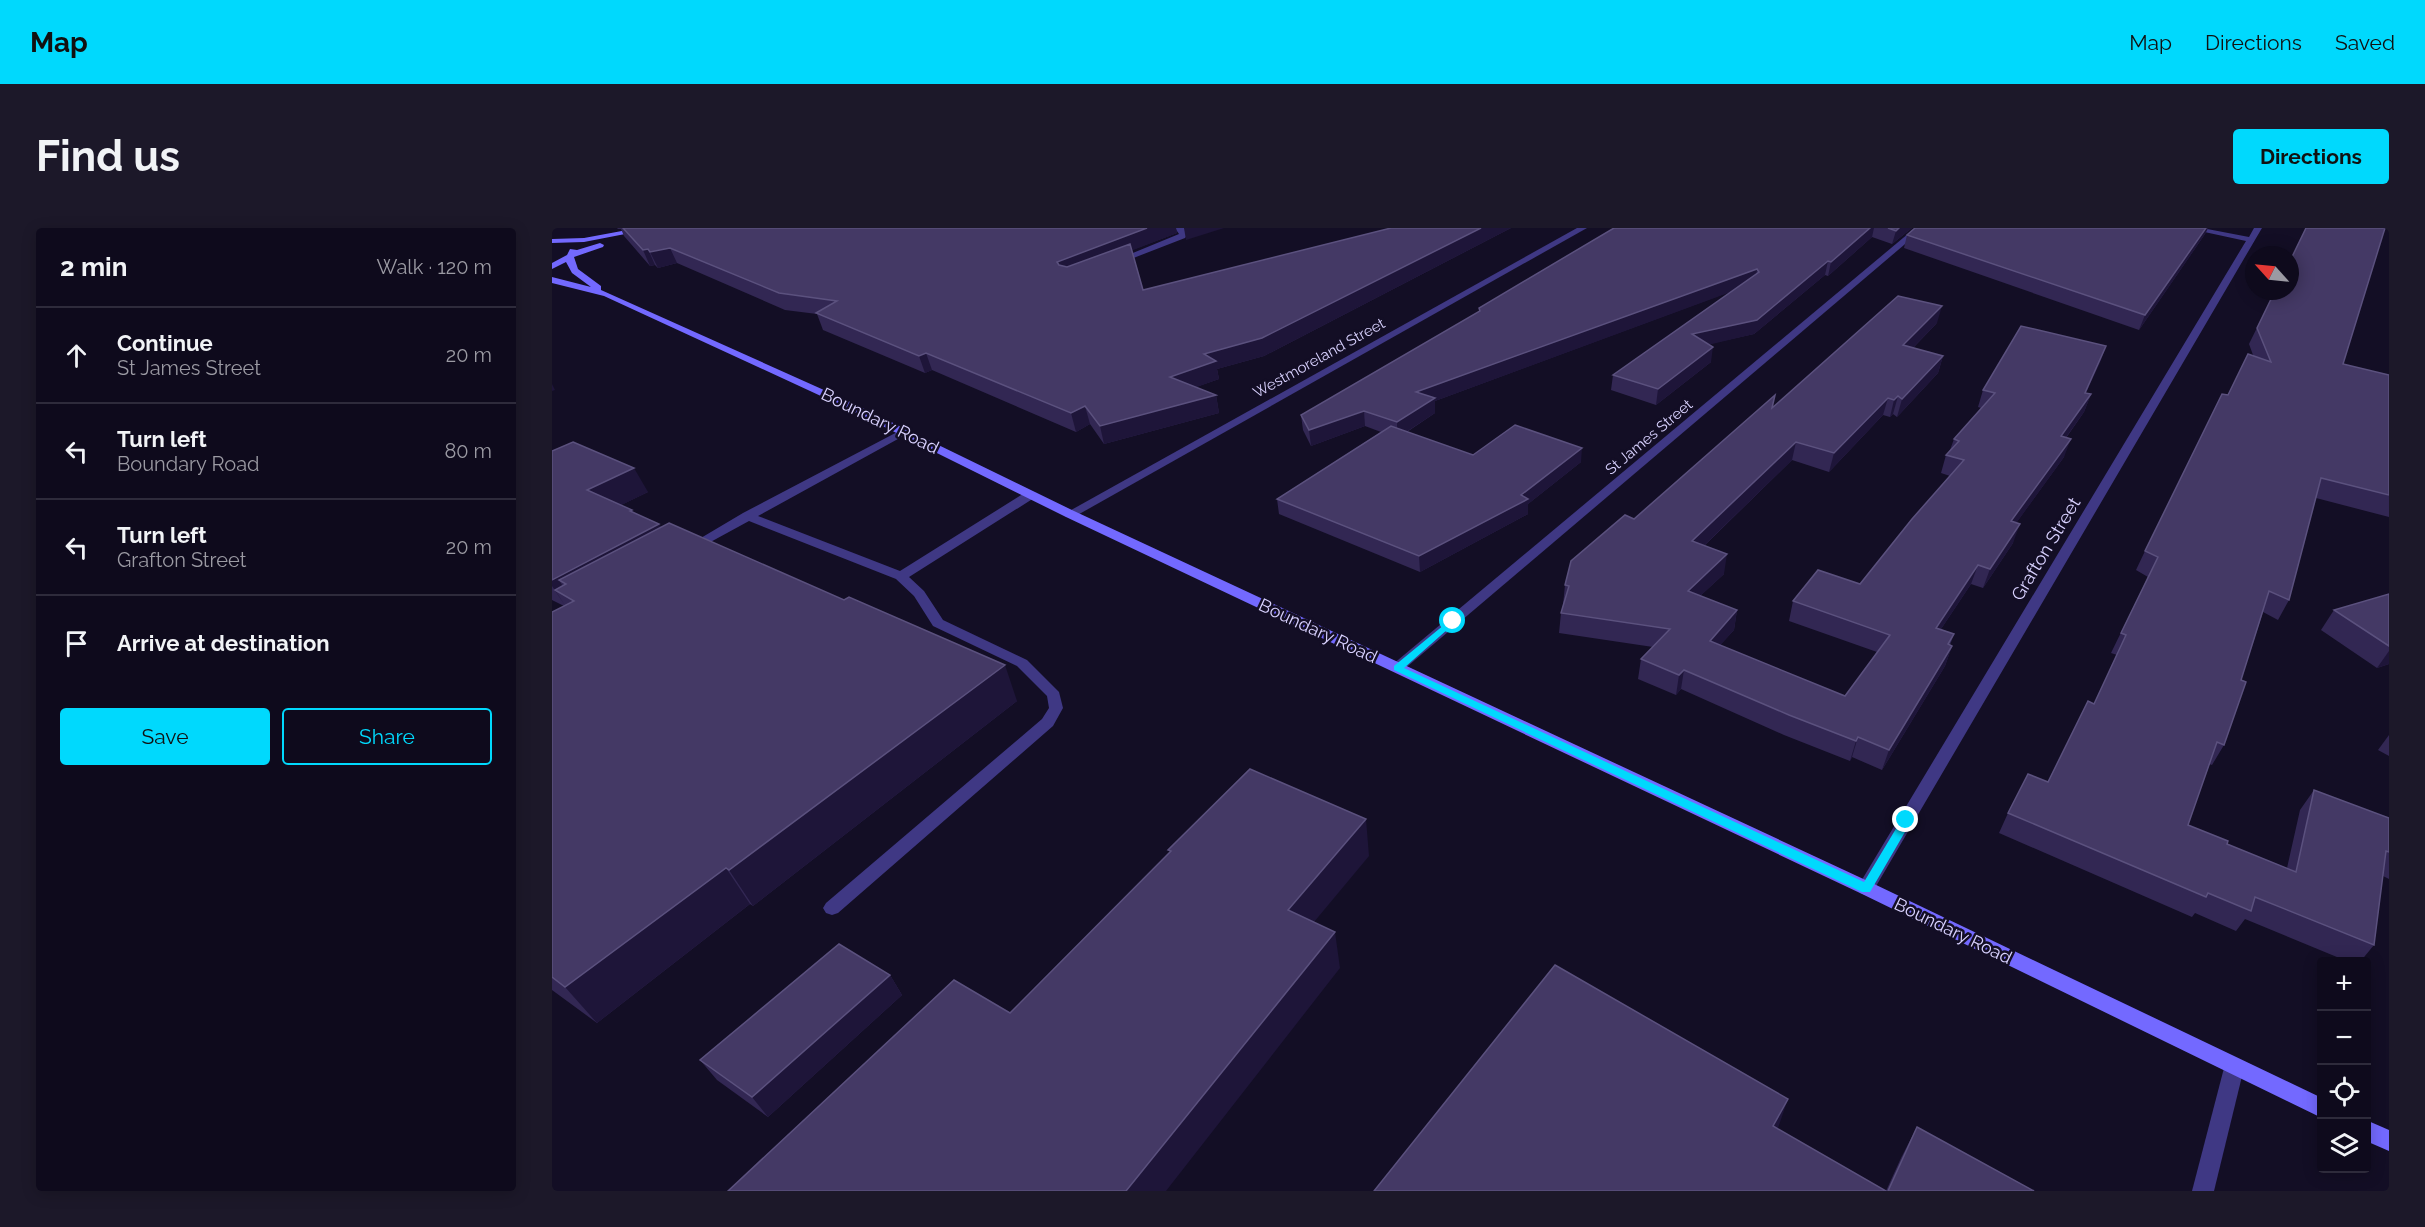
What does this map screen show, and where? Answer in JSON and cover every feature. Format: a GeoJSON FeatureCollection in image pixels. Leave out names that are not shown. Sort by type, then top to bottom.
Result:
{"type":"FeatureCollection","features":[{"type":"Feature","properties":{"kind":"street"},"geometry":{"type":"LineString","coordinates":[[552,241],[588,240],[653,228]]}},
{"type":"Feature","properties":{"kind":"street"},"geometry":{"type":"LineString","coordinates":[[552,266],[571,256],[653,228]]}},
{"type":"Feature","properties":{"kind":"street"},"geometry":{"type":"LineString","coordinates":[[1108,265],[1182,236],[1185,233],[1179,228]]}},
{"type":"Feature","properties":{"kind":"street","name":"Westmoreland Street"},"geometry":{"type":"LineString","coordinates":[[1070,514],[1583,228]]}},
{"type":"Feature","properties":{"kind":"street","name":"St James Street"},"geometry":{"type":"LineString","coordinates":[[1397,668],[1920,228]]}},
{"type":"Feature","properties":{"kind":"street"},"geometry":{"type":"LineString","coordinates":[[2190,228],[2250,240]]}},
{"type":"Feature","properties":{"kind":"street","name":"Grafton Street"},"geometry":{"type":"LineString","coordinates":[[1866,888],[2258,228]]}},
{"type":"Feature","properties":{"kind":"street"},"geometry":{"type":"LineString","coordinates":[[552,241],[573,250],[571,256]]}},
{"type":"Feature","properties":{"kind":"street","name":"Boundary Road"},"geometry":{"type":"LineString","coordinates":[[571,256],[569,263],[576,272],[607,294],[1866,888],[2317,1107]]}},
{"type":"Feature","properties":{"kind":"street","name":"Boundary Road"},"geometry":{"type":"LineString","coordinates":[[552,280],[607,294]]}},
{"type":"Feature","properties":{"kind":"street"},"geometry":{"type":"LineString","coordinates":[[675,556],[903,432]]}},
{"type":"Feature","properties":{"kind":"street"},"geometry":{"type":"LineString","coordinates":[[901,576],[1030,495]]}},
{"type":"Feature","properties":{"kind":"street"},"geometry":{"type":"LineString","coordinates":[[747,516],[901,576],[919,594],[938,623],[1022,663],[1054,695],[1056,708],[1048,722],[832,908]]}},
{"type":"Feature","properties":{"kind":"street"},"geometry":{"type":"LineString","coordinates":[[2203,1191],[2234,1068]]}},
{"type":"Feature","properties":{"kind":"street"},"geometry":{"type":"LineString","coordinates":[[2371,1132],[2389,1141]]}},
{"type":"Feature","properties":{"kind":"building"},"geometry":{"type":"Polygon","coordinates":[[[623,228],[1147,228],[1057,262],[1067,267],[1130,244],[1143,290],[1391,228],[1481,228],[1262,338],[1204,354],[1216,361],[1170,377],[1216,395],[1100,426],[1085,406],[1071,413],[926,353],[919,356],[816,313],[837,301],[779,293],[670,248],[650,252],[648,249],[643,250],[623,228]]]}},
{"type":"Feature","properties":{"kind":"building"},"geometry":{"type":"Polygon","coordinates":[[[1614,228],[1870,228],[1757,320],[1692,334],[1713,347],[1658,389],[1613,375],[1759,272],[1757,269],[1416,392],[1435,398],[1397,422],[1364,411],[1309,430],[1301,415],[1480,311],[1479,308],[1614,228]]]}},
{"type":"Feature","properties":{"kind":"building"},"geometry":{"type":"Polygon","coordinates":[[[1915,228],[2206,228],[2145,315],[1907,235],[1915,228]]]}},
{"type":"Feature","properties":{"kind":"building"},"geometry":{"type":"Polygon","coordinates":[[[2306,228],[2385,228],[2343,364],[2389,375],[2389,495],[2321,478],[2289,600],[2269,591],[2241,680],[2246,682],[2224,745],[2217,742],[2188,825],[2228,841],[2227,844],[2296,872],[2314,790],[2389,818],[2389,852],[2386,851],[2374,945],[2255,897],[2251,911],[2208,893],[2206,897],[2008,813],[2028,774],[2048,782],[2088,701],[2094,704],[2126,635],[2121,633],[2158,557],[2145,551],[2222,394],[2228,395],[2248,354],[2271,362],[2257,328],[2271,300],[2299,300],[2297,246],[2306,228]]]}},
{"type":"Feature","properties":{"kind":"building"},"geometry":{"type":"Polygon","coordinates":[[[1898,296],[1942,306],[1903,345],[1943,356],[1902,399],[1898,396],[1894,400],[1888,398],[1834,453],[1796,442],[1692,541],[1727,554],[1688,591],[1737,610],[1710,641],[1845,696],[1890,635],[1793,601],[1818,570],[1860,584],[1912,519],[1964,460],[1946,455],[1959,441],[1954,439],[1995,393],[1983,390],[2021,326],[2106,346],[2085,393],[2091,394],[2061,436],[2071,439],[2011,521],[2020,524],[1990,569],[1978,565],[1936,628],[1954,634],[1948,644],[1952,646],[1889,750],[1858,737],[1856,741],[1789,715],[1684,670],[1679,675],[1641,659],[1670,629],[1561,613],[1569,586],[1565,585],[1571,561],[1625,515],[1634,519],[1775,395],[1772,408],[1898,296]]]}},
{"type":"Feature","properties":{"kind":"building"},"geometry":{"type":"Polygon","coordinates":[[[1515,425],[1582,448],[1521,495],[1528,499],[1419,556],[1277,499],[1391,426],[1473,455],[1515,425]]]}},
{"type":"Feature","properties":{"kind":"building"},"geometry":{"type":"Polygon","coordinates":[[[573,442],[634,468],[587,490],[659,524],[552,580],[552,451],[573,442]]]}},
{"type":"Feature","properties":{"kind":"building"},"geometry":{"type":"Polygon","coordinates":[[[669,523],[844,600],[849,597],[1005,665],[729,870],[726,868],[565,987],[552,977],[552,612],[574,601],[555,590],[566,584],[559,580],[669,523]]]}},
{"type":"Feature","properties":{"kind":"building"},"geometry":{"type":"Polygon","coordinates":[[[2389,594],[2389,646],[2334,610],[2389,594]]]}},
{"type":"Feature","properties":{"kind":"building"},"geometry":{"type":"Polygon","coordinates":[[[1250,769],[1366,819],[1288,910],[1335,932],[1126,1191],[728,1191],[954,980],[1010,1013],[1250,769]]]}},
{"type":"Feature","properties":{"kind":"building"},"geometry":{"type":"Polygon","coordinates":[[[839,944],[890,975],[752,1097],[700,1060],[839,944]]]}},
{"type":"Feature","properties":{"kind":"building"},"geometry":{"type":"Polygon","coordinates":[[[1555,965],[1788,1099],[1773,1126],[1886,1191],[1374,1191],[1555,965]]]}},
{"type":"Feature","properties":{"kind":"building"},"geometry":{"type":"Polygon","coordinates":[[[1917,1127],[2034,1191],[1888,1191],[1917,1127]]]}},
{"type":"Feature","properties":{"kind":"route"},"geometry":{"type":"LineString","coordinates":[[1453,621],[1397,668],[1866,888],[1906,820]]}}]}
